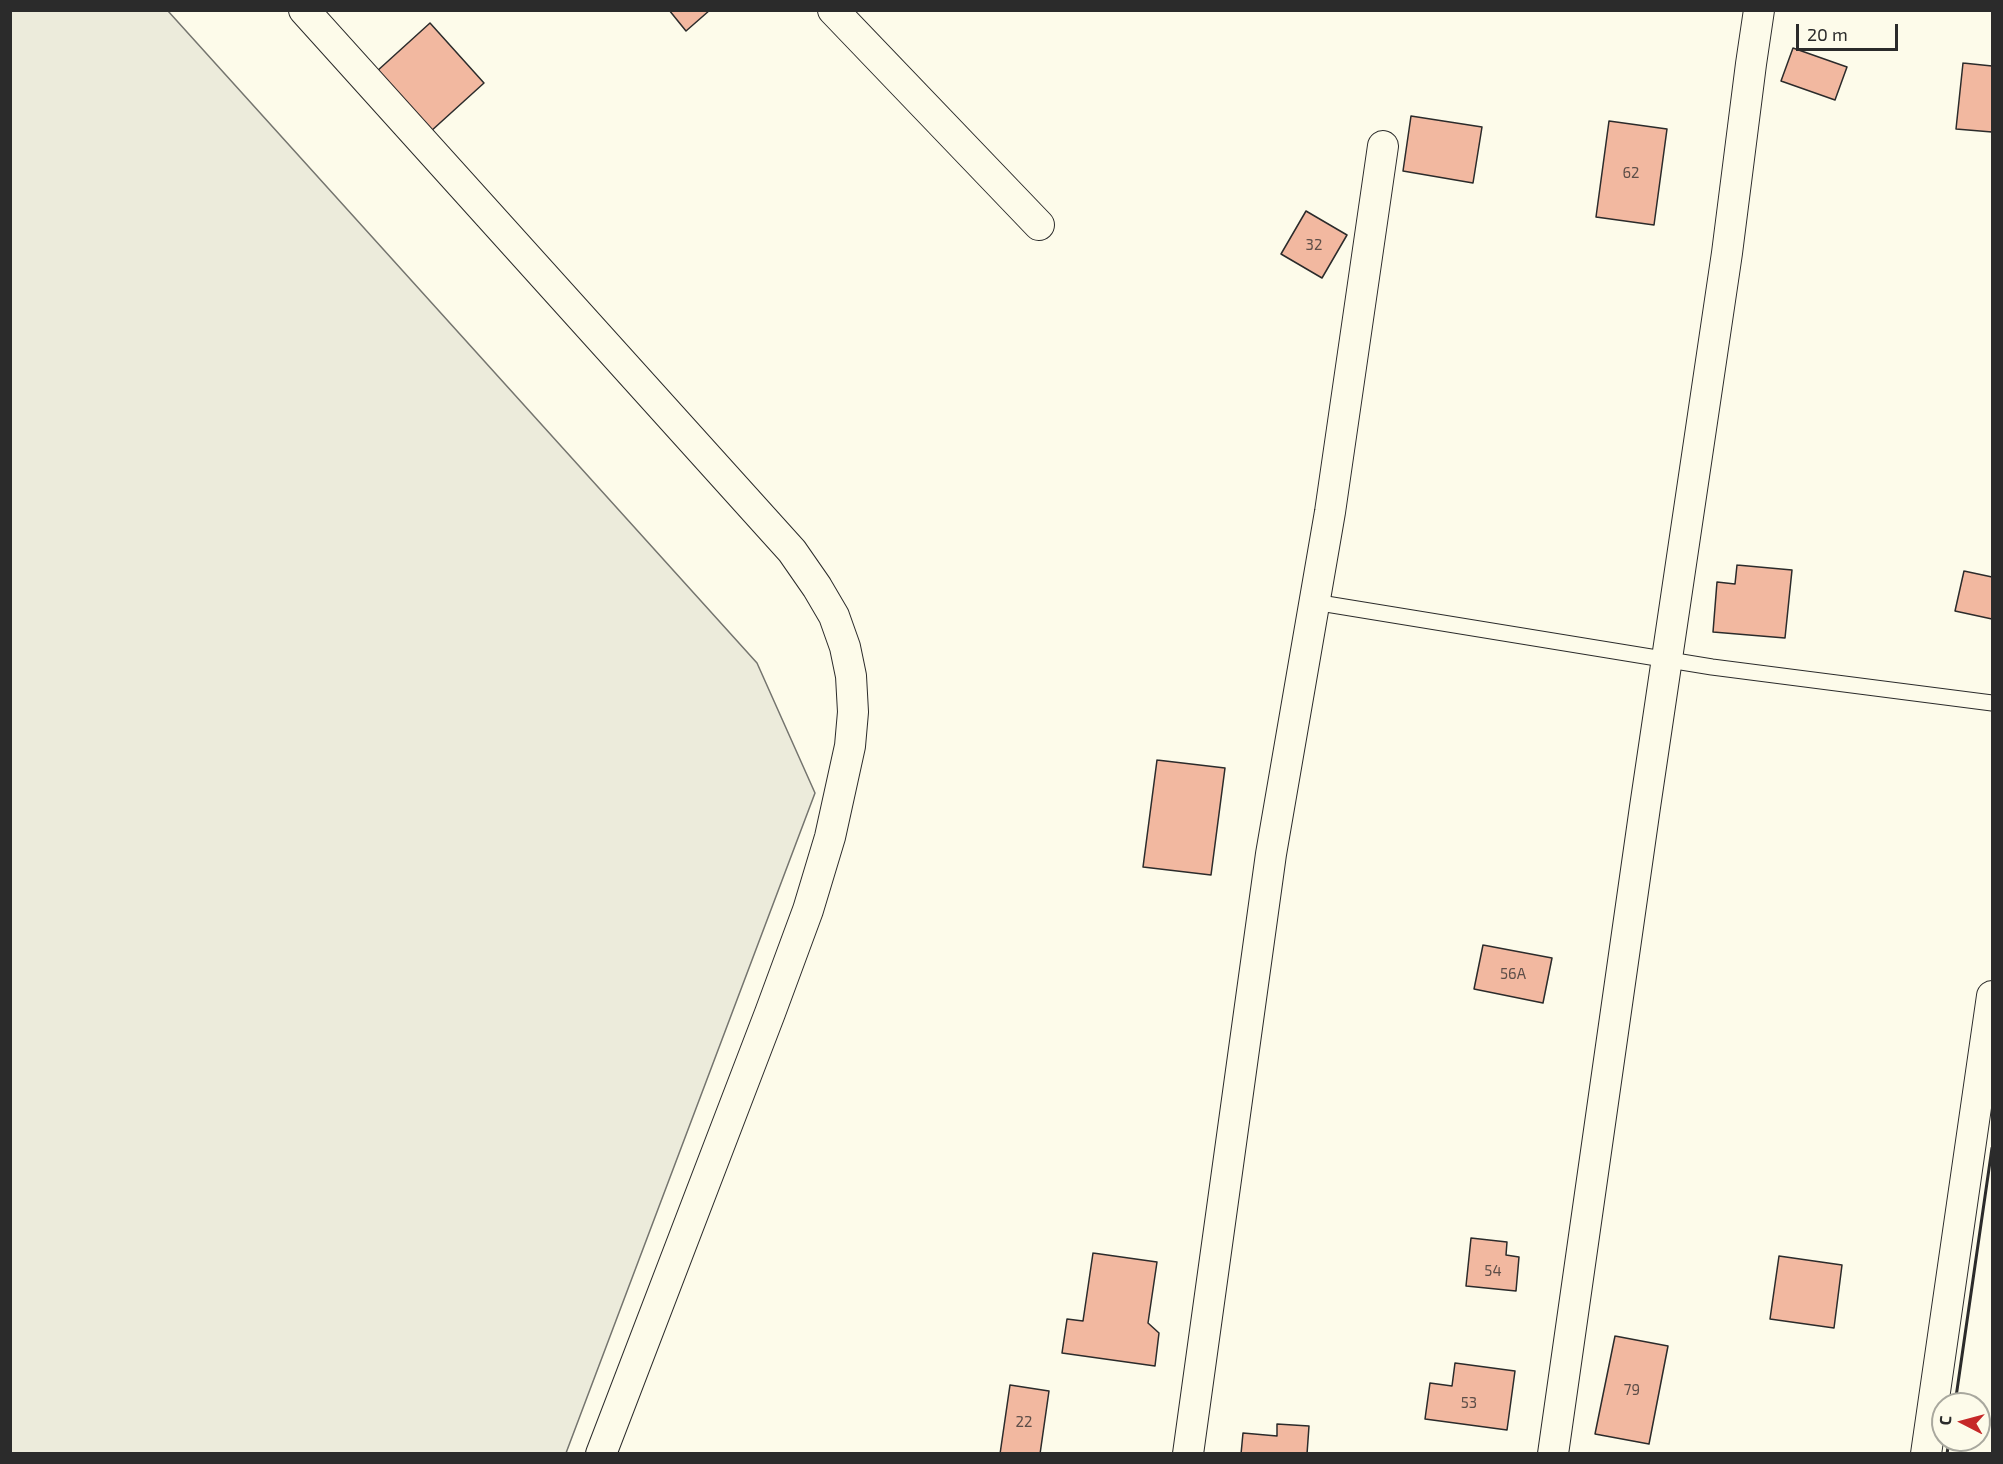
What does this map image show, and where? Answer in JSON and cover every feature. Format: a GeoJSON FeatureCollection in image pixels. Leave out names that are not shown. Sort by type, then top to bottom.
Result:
{"type":"FeatureCollection","features":[{"type":"Feature","properties":{"kind":"street"},"geometry":{"type":"LineString","coordinates":[[304,10],[792,551],[834,616],[845,647],[853,712],[850,746],[831,837],[808,910],[601,1454]]}},
{"type":"Feature","properties":{"kind":"street"},"geometry":{"type":"LineString","coordinates":[[833,10],[1039,225]]}},
{"type":"Feature","properties":{"kind":"street"},"geometry":{"type":"LineString","coordinates":[[1553,1454],[1724,276],[1759,10]]}},
{"type":"Feature","properties":{"kind":"street"},"geometry":{"type":"LineString","coordinates":[[1188,1454],[1271,854],[1330,512],[1383,146]]}},
{"type":"Feature","properties":{"kind":"street"},"geometry":{"type":"LineString","coordinates":[[1926,1454],[1992,996]]}},
{"type":"Feature","properties":{"kind":"lane"},"geometry":{"type":"LineString","coordinates":[[1314,602],[1667,659],[1992,703]]}},
{"type":"Feature","properties":{"kind":"shaded area"},"geometry":{"type":"Polygon","coordinates":[[[10,11],[168,11],[757,663],[815,793],[566,1453],[11,1453],[10,11]]]}},
{"type":"Feature","properties":{"kind":"building"},"geometry":{"type":"Polygon","coordinates":[[[669,10],[710,10],[686,31],[669,10]]]}},
{"type":"Feature","properties":{"kind":"building"},"geometry":{"type":"Polygon","coordinates":[[[430,23],[484,83],[430,132],[376,72],[430,23]]]}},
{"type":"Feature","properties":{"kind":"building"},"geometry":{"type":"Polygon","coordinates":[[[1793,48],[1847,67],[1835,100],[1781,81],[1793,48]]]}},
{"type":"Feature","properties":{"kind":"building"},"geometry":{"type":"Polygon","coordinates":[[[1963,63],[1992,66],[1992,132],[1956,129],[1963,63]]]}},
{"type":"Feature","properties":{"kind":"building"},"geometry":{"type":"Polygon","coordinates":[[[1411,116],[1482,127],[1473,183],[1403,171],[1411,116]]]}},
{"type":"Feature","properties":{"kind":"building"},"geometry":{"type":"Polygon","coordinates":[[[1609,121],[1667,129],[1654,225],[1596,217],[1609,121]]]}},
{"type":"Feature","properties":{"kind":"building"},"geometry":{"type":"Polygon","coordinates":[[[1306,211],[1347,235],[1322,278],[1281,254],[1306,211]]]}},
{"type":"Feature","properties":{"kind":"building"},"geometry":{"type":"Polygon","coordinates":[[[1737,565],[1792,570],[1785,638],[1713,632],[1717,582],[1735,584],[1737,565]]]}},
{"type":"Feature","properties":{"kind":"building"},"geometry":{"type":"Polygon","coordinates":[[[1964,571],[1992,577],[1992,619],[1955,611],[1964,571]]]}},
{"type":"Feature","properties":{"kind":"building"},"geometry":{"type":"Polygon","coordinates":[[[1157,760],[1225,768],[1211,875],[1143,867],[1157,760]]]}},
{"type":"Feature","properties":{"kind":"building"},"geometry":{"type":"Polygon","coordinates":[[[1483,945],[1552,958],[1543,1003],[1474,989],[1483,945]]]}},
{"type":"Feature","properties":{"kind":"building"},"geometry":{"type":"Polygon","coordinates":[[[1471,1238],[1507,1242],[1506,1255],[1519,1257],[1516,1291],[1466,1286],[1471,1238]]]}},
{"type":"Feature","properties":{"kind":"building"},"geometry":{"type":"Polygon","coordinates":[[[1093,1253],[1157,1262],[1148,1323],[1159,1333],[1155,1366],[1062,1353],[1067,1319],[1083,1321],[1093,1253]]]}},
{"type":"Feature","properties":{"kind":"building"},"geometry":{"type":"Polygon","coordinates":[[[1779,1256],[1842,1265],[1834,1328],[1770,1319],[1779,1256]]]}},
{"type":"Feature","properties":{"kind":"building"},"geometry":{"type":"Polygon","coordinates":[[[1615,1336],[1668,1346],[1649,1444],[1595,1434],[1615,1336]]]}},
{"type":"Feature","properties":{"kind":"building"},"geometry":{"type":"Polygon","coordinates":[[[1455,1363],[1515,1371],[1507,1430],[1425,1419],[1430,1383],[1452,1386],[1455,1363]]]}},
{"type":"Feature","properties":{"kind":"building"},"geometry":{"type":"Polygon","coordinates":[[[1010,1385],[1049,1391],[1040,1454],[1000,1454],[1010,1385]]]}},
{"type":"Feature","properties":{"kind":"building"},"geometry":{"type":"Polygon","coordinates":[[[1277,1424],[1309,1426],[1307,1454],[1241,1454],[1243,1433],[1277,1436],[1277,1424]]]}},
{"type":"Feature","properties":{"kind":"wall"},"geometry":{"type":"LineString","coordinates":[[1957,1392],[1992,1148]]}}]}
